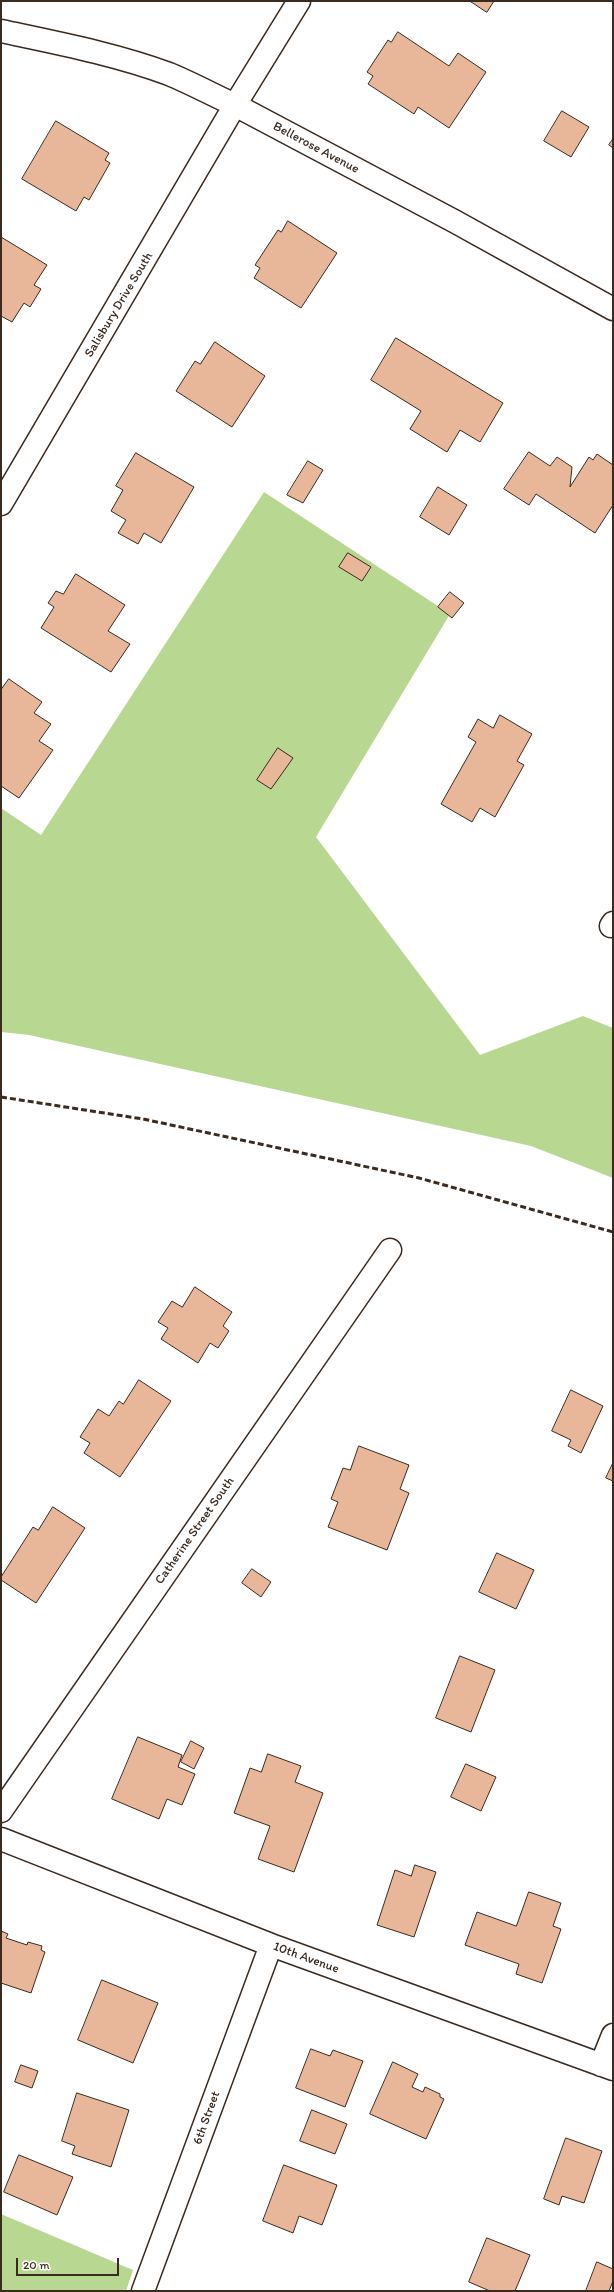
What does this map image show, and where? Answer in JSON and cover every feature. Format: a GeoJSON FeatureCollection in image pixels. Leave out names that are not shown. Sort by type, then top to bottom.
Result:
{"type":"FeatureCollection","features":[{"type":"Feature","properties":{"kind":"street","name":"Salisbury Drive South"},"geometry":{"type":"LineString","coordinates":[[1,504],[235,105],[299,1]]}},
{"type":"Feature","properties":{"kind":"street","name":"Bellerose Avenue"},"geometry":{"type":"LineString","coordinates":[[1,30],[105,55],[168,74],[235,105],[454,221],[613,309]]}},
{"type":"Feature","properties":{"kind":"street","name":"Catherine Street South"},"geometry":{"type":"LineString","coordinates":[[1,1811],[390,1250]]}},
{"type":"Feature","properties":{"kind":"street","name":"10th Avenue"},"geometry":{"type":"LineString","coordinates":[[1,1838],[271,1945],[607,2067]]}},
{"type":"Feature","properties":{"kind":"street","name":"6th Street"},"geometry":{"type":"LineString","coordinates":[[143,2291],[271,1945]]}},
{"type":"Feature","properties":{"kind":"street"},"geometry":{"type":"LineString","coordinates":[[607,2067],[613,2035]]}},
{"type":"Feature","properties":{"kind":"green space"},"geometry":{"type":"Polygon","coordinates":[[[264,492],[450,614],[316,837],[480,1055],[583,1016],[613,1028],[613,1178],[531,1146],[29,1035],[1,1032],[1,808],[41,835],[264,492]]]}},
{"type":"Feature","properties":{"kind":"green space"},"geometry":{"type":"Polygon","coordinates":[[[1,2214],[133,2270],[126,2291],[1,2291],[1,2214]]]}},
{"type":"Feature","properties":{"kind":"building"},"geometry":{"type":"Polygon","coordinates":[[[470,1],[494,1],[487,12],[470,1]]]}},
{"type":"Feature","properties":{"kind":"building"},"geometry":{"type":"Polygon","coordinates":[[[398,32],[449,66],[458,53],[486,72],[449,128],[418,107],[414,114],[368,84],[373,76],[367,72],[388,40],[391,42],[398,32]]]}},
{"type":"Feature","properties":{"kind":"building"},"geometry":{"type":"Polygon","coordinates":[[[562,111],[589,127],[571,157],[544,141],[562,111]]]}},
{"type":"Feature","properties":{"kind":"building"},"geometry":{"type":"Polygon","coordinates":[[[56,121],[109,153],[105,160],[110,163],[89,200],[84,197],[76,211],[22,179],[56,121]]]}},
{"type":"Feature","properties":{"kind":"building"},"geometry":{"type":"Polygon","coordinates":[[[613,139],[613,148],[609,145],[613,139]]]}},
{"type":"Feature","properties":{"kind":"building"},"geometry":{"type":"Polygon","coordinates":[[[288,221],[337,253],[301,308],[254,278],[260,268],[255,265],[278,230],[281,232],[288,221]]]}},
{"type":"Feature","properties":{"kind":"building"},"geometry":{"type":"Polygon","coordinates":[[[1,237],[47,265],[34,285],[41,289],[30,307],[24,303],[12,322],[1,316],[1,237]]]}},
{"type":"Feature","properties":{"kind":"building"},"geometry":{"type":"Polygon","coordinates":[[[396,338],[503,403],[480,442],[460,430],[447,452],[410,429],[421,411],[371,380],[396,338]]]}},
{"type":"Feature","properties":{"kind":"building"},"geometry":{"type":"Polygon","coordinates":[[[215,342],[265,376],[232,427],[176,391],[195,361],[200,364],[215,342]]]}},
{"type":"Feature","properties":{"kind":"building"},"geometry":{"type":"Polygon","coordinates":[[[529,452],[550,466],[557,457],[572,467],[570,487],[589,457],[593,460],[597,454],[613,465],[613,505],[595,533],[536,494],[529,505],[504,489],[529,452]]]}},
{"type":"Feature","properties":{"kind":"building"},"geometry":{"type":"Polygon","coordinates":[[[136,453],[194,487],[161,543],[144,533],[138,544],[118,533],[126,520],[111,511],[123,490],[116,486],[136,453]]]}},
{"type":"Feature","properties":{"kind":"building"},"geometry":{"type":"Polygon","coordinates":[[[308,461],[323,470],[303,503],[287,495],[308,461]]]}},
{"type":"Feature","properties":{"kind":"building"},"geometry":{"type":"Polygon","coordinates":[[[438,487],[467,505],[449,535],[420,517],[438,487]]]}},
{"type":"Feature","properties":{"kind":"building"},"geometry":{"type":"Polygon","coordinates":[[[348,553],[371,567],[362,581],[339,567],[348,553]]]}},
{"type":"Feature","properties":{"kind":"building"},"geometry":{"type":"Polygon","coordinates":[[[76,574],[125,605],[108,631],[130,644],[111,672],[41,628],[54,607],[48,603],[56,591],[63,594],[76,574]]]}},
{"type":"Feature","properties":{"kind":"building"},"geometry":{"type":"Polygon","coordinates":[[[450,592],[464,603],[452,618],[438,607],[450,592]]]}},
{"type":"Feature","properties":{"kind":"building"},"geometry":{"type":"Polygon","coordinates":[[[9,679],[42,702],[34,713],[51,724],[39,741],[53,750],[19,798],[1,786],[1,690],[9,679]]]}},
{"type":"Feature","properties":{"kind":"building"},"geometry":{"type":"Polygon","coordinates":[[[500,715],[532,734],[517,761],[524,765],[495,817],[480,808],[472,822],[441,804],[476,742],[468,737],[478,719],[493,728],[500,715]]]}},
{"type":"Feature","properties":{"kind":"building"},"geometry":{"type":"Polygon","coordinates":[[[278,748],[293,758],[271,789],[257,780],[278,748]]]}},
{"type":"Feature","properties":{"kind":"building"},"geometry":{"type":"Polygon","coordinates":[[[195,1287],[232,1312],[223,1326],[229,1331],[218,1348],[210,1343],[198,1363],[161,1339],[168,1328],[158,1322],[172,1301],[182,1307],[195,1287]]]}},
{"type":"Feature","properties":{"kind":"building"},"geometry":{"type":"Polygon","coordinates":[[[139,1380],[171,1401],[120,1477],[84,1453],[90,1443],[80,1437],[98,1409],[109,1416],[119,1401],[123,1404],[139,1380]]]}},
{"type":"Feature","properties":{"kind":"building"},"geometry":{"type":"Polygon","coordinates":[[[571,1390],[603,1406],[581,1453],[568,1446],[571,1440],[552,1431],[571,1390]]]}},
{"type":"Feature","properties":{"kind":"building"},"geometry":{"type":"Polygon","coordinates":[[[359,1446],[409,1465],[400,1489],[409,1493],[387,1550],[328,1527],[338,1502],[331,1499],[343,1468],[350,1470],[359,1446]]]}},
{"type":"Feature","properties":{"kind":"building"},"geometry":{"type":"Polygon","coordinates":[[[613,1463],[613,1481],[606,1478],[613,1463]]]}},
{"type":"Feature","properties":{"kind":"building"},"geometry":{"type":"Polygon","coordinates":[[[53,1507],[85,1528],[36,1603],[1,1580],[1,1577],[33,1527],[38,1530],[53,1507]]]}},
{"type":"Feature","properties":{"kind":"building"},"geometry":{"type":"Polygon","coordinates":[[[497,1553],[534,1570],[516,1609],[479,1592],[497,1553]]]}},
{"type":"Feature","properties":{"kind":"building"},"geometry":{"type":"Polygon","coordinates":[[[252,1569],[271,1582],[261,1597],[242,1583],[252,1569]]]}},
{"type":"Feature","properties":{"kind":"building"},"geometry":{"type":"Polygon","coordinates":[[[460,1656],[495,1670],[471,1732],[436,1718],[460,1656]]]}},
{"type":"Feature","properties":{"kind":"building"},"geometry":{"type":"Polygon","coordinates":[[[138,1737],[182,1755],[178,1767],[195,1774],[182,1805],[167,1799],[159,1819],[112,1799],[138,1737]]]}},
{"type":"Feature","properties":{"kind":"building"},"geometry":{"type":"Polygon","coordinates":[[[191,1741],[204,1748],[194,1769],[181,1762],[191,1741]]]}},
{"type":"Feature","properties":{"kind":"building"},"geometry":{"type":"Polygon","coordinates":[[[268,1754],[301,1766],[295,1782],[323,1793],[294,1872],[258,1859],[270,1826],[234,1813],[250,1768],[261,1772],[268,1754]]]}},
{"type":"Feature","properties":{"kind":"building"},"geometry":{"type":"Polygon","coordinates":[[[466,1764],[496,1777],[481,1811],[451,1797],[466,1764]]]}},
{"type":"Feature","properties":{"kind":"building"},"geometry":{"type":"Polygon","coordinates":[[[415,1865],[436,1872],[414,1937],[377,1925],[395,1870],[411,1876],[415,1865]]]}},
{"type":"Feature","properties":{"kind":"building"},"geometry":{"type":"Polygon","coordinates":[[[529,1892],[561,1903],[553,1926],[561,1929],[542,1983],[516,1974],[519,1964],[465,1945],[477,1912],[516,1926],[529,1892]]]}},
{"type":"Feature","properties":{"kind":"building"},"geometry":{"type":"Polygon","coordinates":[[[1,1931],[8,1934],[6,1938],[27,1945],[28,1942],[42,1946],[41,1950],[45,1952],[31,1993],[1,1983],[1,1931]]]}},
{"type":"Feature","properties":{"kind":"building"},"geometry":{"type":"Polygon","coordinates":[[[102,1980],[158,2003],[133,2063],[78,2040],[102,1980]]]}},
{"type":"Feature","properties":{"kind":"building"},"geometry":{"type":"Polygon","coordinates":[[[311,2049],[330,2056],[333,2050],[363,2061],[345,2107],[296,2088],[311,2049]]]}},
{"type":"Feature","properties":{"kind":"building"},"geometry":{"type":"Polygon","coordinates":[[[393,2062],[418,2074],[412,2087],[423,2092],[425,2087],[440,2094],[440,2097],[444,2099],[426,2139],[370,2114],[393,2062]]]}},
{"type":"Feature","properties":{"kind":"building"},"geometry":{"type":"Polygon","coordinates":[[[21,2065],[38,2071],[32,2088],[15,2082],[21,2065]]]}},
{"type":"Feature","properties":{"kind":"building"},"geometry":{"type":"Polygon","coordinates":[[[77,2093],[129,2110],[111,2167],[72,2154],[75,2146],[62,2141],[77,2093]]]}},
{"type":"Feature","properties":{"kind":"building"},"geometry":{"type":"Polygon","coordinates":[[[312,2110],[347,2124],[335,2154],[300,2141],[312,2110]]]}},
{"type":"Feature","properties":{"kind":"building"},"geometry":{"type":"Polygon","coordinates":[[[566,2138],[602,2151],[584,2203],[562,2196],[559,2205],[544,2199],[566,2138]]]}},
{"type":"Feature","properties":{"kind":"building"},"geometry":{"type":"Polygon","coordinates":[[[19,2155],[73,2177],[57,2215],[4,2192],[19,2155]]]}},
{"type":"Feature","properties":{"kind":"building"},"geometry":{"type":"Polygon","coordinates":[[[284,2165],[337,2185],[322,2225],[299,2216],[293,2233],[263,2221],[284,2165]]]}},
{"type":"Feature","properties":{"kind":"building"},"geometry":{"type":"Polygon","coordinates":[[[487,2238],[530,2255],[515,2291],[490,2291],[469,2282],[487,2238]]]}},
{"type":"Feature","properties":{"kind":"building"},"geometry":{"type":"Polygon","coordinates":[[[597,2262],[613,2269],[613,2281],[609,2291],[586,2291],[597,2262]]]}},
{"type":"Feature","properties":{"kind":"railway"},"geometry":{"type":"LineString","coordinates":[[1,1097],[143,1119],[419,1178],[613,1232]]}}]}
